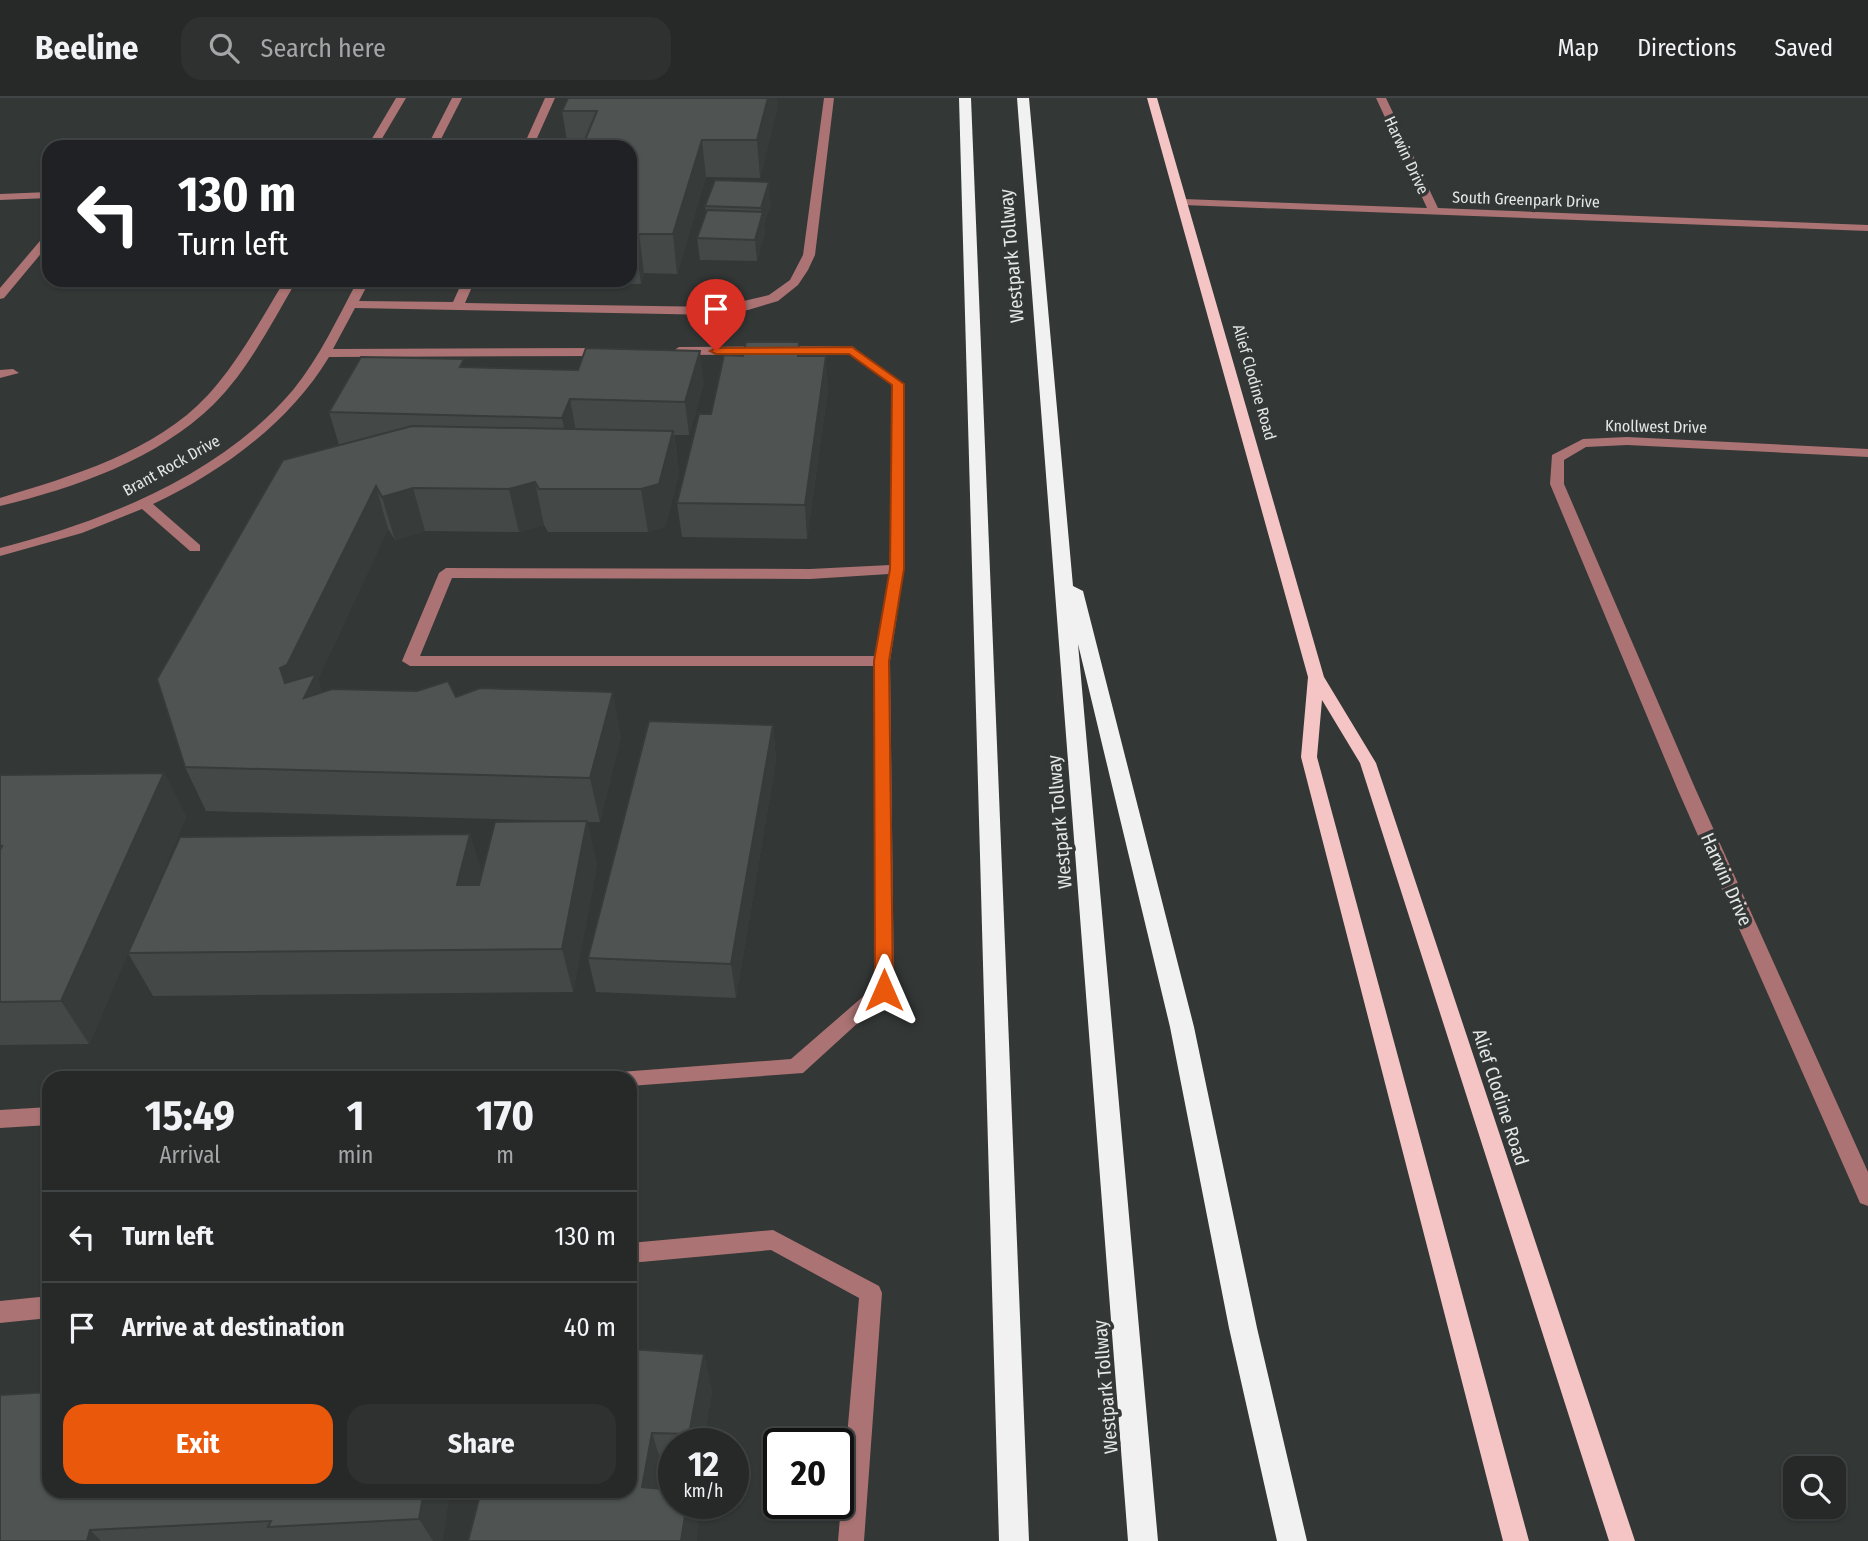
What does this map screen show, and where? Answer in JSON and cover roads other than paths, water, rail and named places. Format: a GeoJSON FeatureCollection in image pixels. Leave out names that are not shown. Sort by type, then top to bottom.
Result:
{"type":"FeatureCollection","features":[{"type":"Feature","properties":{"kind":"highway","name":"Westpark Tollway"},"geometry":{"type":"LineString","coordinates":[[965,98],[1014,1541]]}},
{"type":"Feature","properties":{"kind":"highway","name":"Westpark Tollway"},"geometry":{"type":"LineString","coordinates":[[1023,98],[1143,1541]]}},
{"type":"Feature","properties":{"kind":"highway"},"geometry":{"type":"LineString","coordinates":[[1059,531],[1182,1027],[1243,1328],[1292,1541]]}},
{"type":"Feature","properties":{"kind":"main road","name":"Alief Clodine Road"},"geometry":{"type":"LineString","coordinates":[[1152,98],[1316,677],[1368,763],[1622,1541]]}},
{"type":"Feature","properties":{"kind":"main road","name":"Alief Clodine Road"},"geometry":{"type":"LineString","coordinates":[[1316,677],[1309,757],[1516,1541]]}},
{"type":"Feature","properties":{"kind":"street"},"geometry":{"type":"LineString","coordinates":[[376,140],[401,98]]}},
{"type":"Feature","properties":{"kind":"street"},"geometry":{"type":"LineString","coordinates":[[436,140],[457,98]]}},
{"type":"Feature","properties":{"kind":"street"},"geometry":{"type":"LineString","coordinates":[[531,140],[550,98]]}},
{"type":"Feature","properties":{"kind":"street"},"geometry":{"type":"LineString","coordinates":[[351,304],[718,311],[758,305],[783,293],[801,276],[809,255],[829,98]]}},
{"type":"Feature","properties":{"kind":"street","name":"Harwin Drive"},"geometry":{"type":"LineString","coordinates":[[1381,98],[1434,212]]}},
{"type":"Feature","properties":{"kind":"street"},"geometry":{"type":"LineString","coordinates":[[0,197],[42,195]]}},
{"type":"Feature","properties":{"kind":"street","name":"South Greenpark Drive"},"geometry":{"type":"LineString","coordinates":[[1183,202],[1868,228]]}},
{"type":"Feature","properties":{"kind":"street"},"geometry":{"type":"LineString","coordinates":[[0,295],[42,245]]}},
{"type":"Feature","properties":{"kind":"street","name":"Brant Rock Drive"},"geometry":{"type":"LineString","coordinates":[[0,502],[49,488],[113,462],[177,427],[209,400],[242,359],[287,287]]}},
{"type":"Feature","properties":{"kind":"street","name":"Brant Rock Drive"},"geometry":{"type":"LineString","coordinates":[[0,552],[46,542],[144,503],[227,454],[286,404],[324,353],[360,287]]}},
{"type":"Feature","properties":{"kind":"street"},"geometry":{"type":"LineString","coordinates":[[457,306],[466,287]]}},
{"type":"Feature","properties":{"kind":"street"},"geometry":{"type":"LineString","coordinates":[[637,1077],[796,1067],[884,990],[882,661],[897,569],[898,384],[852,350],[661,351]]}},
{"type":"Feature","properties":{"kind":"street"},"geometry":{"type":"LineString","coordinates":[[324,353],[620,352]]}},
{"type":"Feature","properties":{"kind":"street","name":"Knollwest Drive"},"geometry":{"type":"LineString","coordinates":[[1589,561],[1557,484],[1557,458],[1583,443],[1627,441],[1868,453]]}},
{"type":"Feature","properties":{"kind":"street"},"geometry":{"type":"LineString","coordinates":[[144,503],[195,548]]}},
{"type":"Feature","properties":{"kind":"street","name":"Harwin Drive"},"geometry":{"type":"LineString","coordinates":[[1589,561],[1686,788],[1868,1196]]}},
{"type":"Feature","properties":{"kind":"street"},"geometry":{"type":"LineString","coordinates":[[882,661],[410,661],[446,573],[810,574],[897,569]]}},
{"type":"Feature","properties":{"kind":"street"},"geometry":{"type":"LineString","coordinates":[[0,1119],[42,1116]]}},
{"type":"Feature","properties":{"kind":"street"},"geometry":{"type":"LineString","coordinates":[[637,1252],[773,1240],[871,1293],[851,1541]]}},
{"type":"Feature","properties":{"kind":"street"},"geometry":{"type":"LineString","coordinates":[[0,1312],[42,1308]]}}]}
